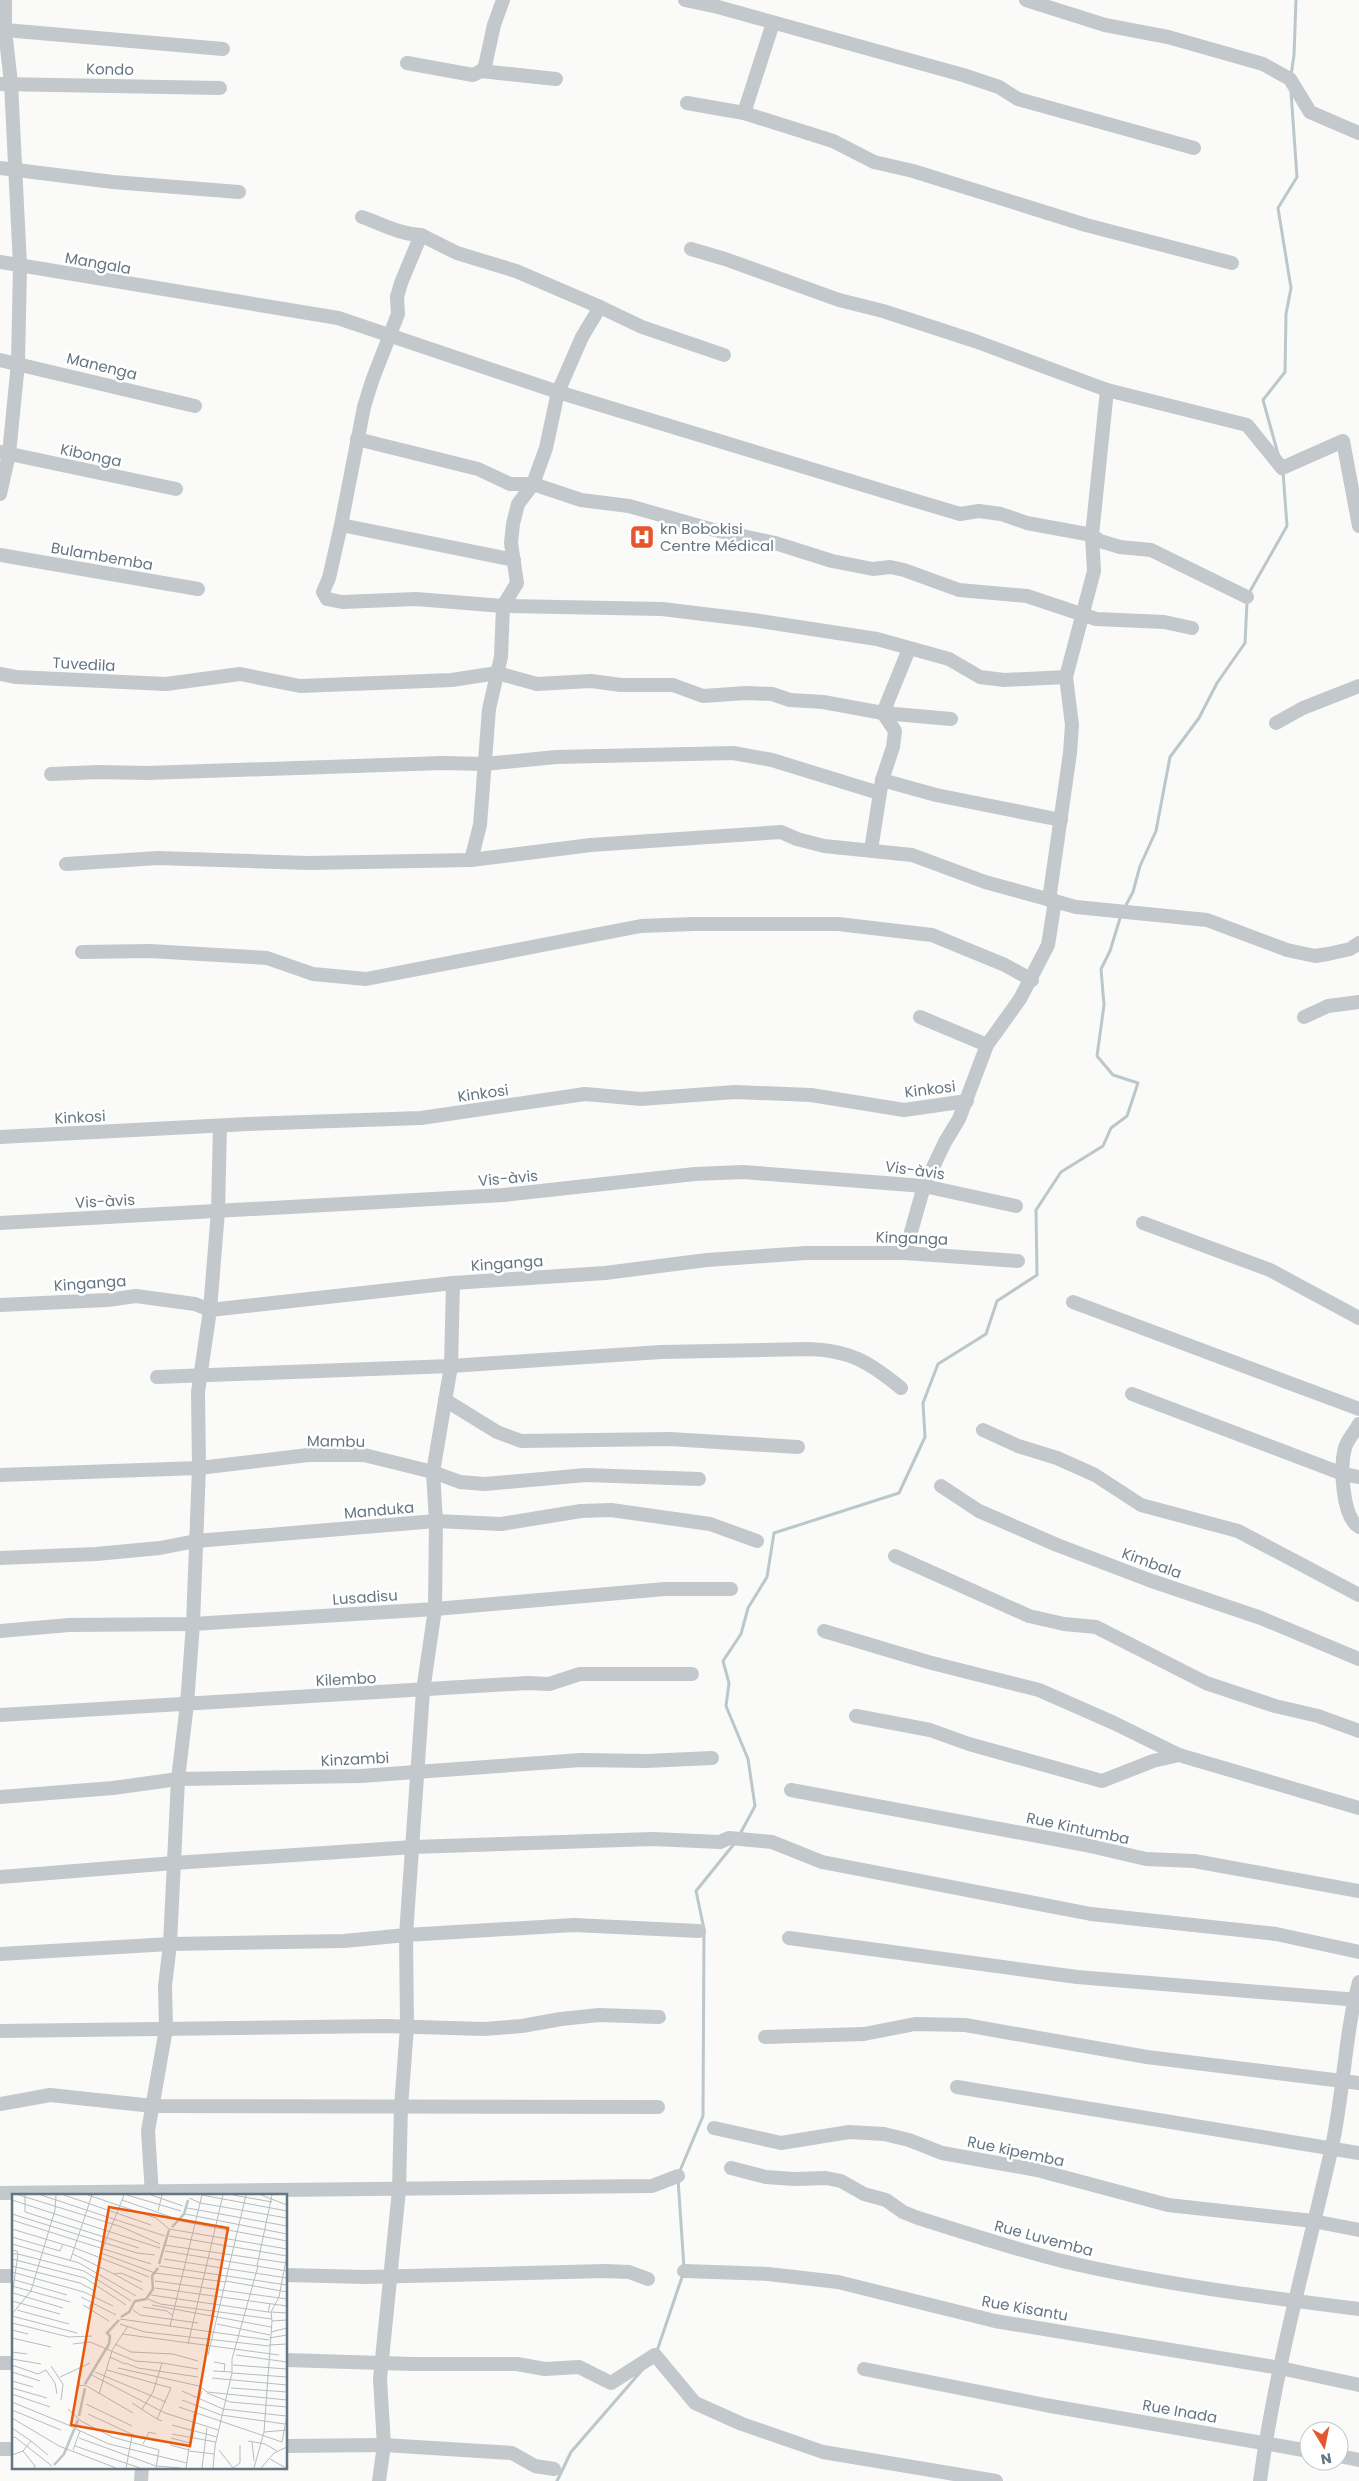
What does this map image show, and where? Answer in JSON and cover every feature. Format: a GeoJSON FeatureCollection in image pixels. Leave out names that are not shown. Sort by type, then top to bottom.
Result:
{"type":"FeatureCollection","features":[{"type":"Feature","properties":{"kind":"street"},"geometry":{"type":"LineString","coordinates":[[0,494],[18,363],[20,266],[7,169],[5,0]]}},
{"type":"Feature","properties":{"kind":"street"},"geometry":{"type":"LineString","coordinates":[[481,72],[485,66],[494,25],[503,0]]}},
{"type":"Feature","properties":{"kind":"street"},"geometry":{"type":"LineString","coordinates":[[685,0],[718,7],[773,24],[963,75],[999,86],[1018,99],[1194,148]]}},
{"type":"Feature","properties":{"kind":"street"},"geometry":{"type":"LineString","coordinates":[[1026,0],[1105,25],[1168,37],[1263,64],[1290,78],[1310,112],[1359,133]]}},
{"type":"Feature","properties":{"kind":"street"},"geometry":{"type":"LineString","coordinates":[[744,113],[773,24]]}},
{"type":"Feature","properties":{"kind":"street"},"geometry":{"type":"LineString","coordinates":[[5,30],[223,49]]}},
{"type":"Feature","properties":{"kind":"street"},"geometry":{"type":"LineString","coordinates":[[407,63],[473,75],[481,72],[556,79]]}},
{"type":"Feature","properties":{"kind":"street","name":"Kondo"},"geometry":{"type":"LineString","coordinates":[[6,84],[220,88]]}},
{"type":"Feature","properties":{"kind":"street"},"geometry":{"type":"LineString","coordinates":[[687,102],[744,113],[833,141],[874,162],[913,172],[1086,225],[1232,263]]}},
{"type":"Feature","properties":{"kind":"street"},"geometry":{"type":"LineString","coordinates":[[7,169],[113,182],[239,192]]}},
{"type":"Feature","properties":{"kind":"street"},"geometry":{"type":"LineString","coordinates":[[362,217],[390,229],[421,235],[457,253],[516,271],[642,327],[724,355]]}},
{"type":"Feature","properties":{"kind":"street"},"geometry":{"type":"LineString","coordinates":[[421,235],[401,283],[397,297],[398,314],[372,381],[357,439],[341,525],[329,578],[323,592],[327,599],[342,602],[416,599],[503,606],[662,609],[754,620],[877,639],[909,650],[948,659],[980,678],[1004,680],[1066,677]]}},
{"type":"Feature","properties":{"kind":"street"},"geometry":{"type":"LineString","coordinates":[[691,249],[725,259],[839,300],[883,311],[975,340],[1107,390],[1247,425],[1282,468],[1343,441],[1359,526]]}},
{"type":"Feature","properties":{"kind":"street","name":"Mangala"},"geometry":{"type":"LineString","coordinates":[[0,262],[190,295],[338,318],[558,392],[954,512],[1001,514],[1027,522],[1092,535],[1100,541],[1120,547],[1151,550],[1247,597]]}},
{"type":"Feature","properties":{"kind":"street"},"geometry":{"type":"LineString","coordinates":[[471,860],[480,825],[489,709],[502,650],[503,606],[517,584],[511,542],[512,524],[518,504],[533,484],[546,448],[558,392],[582,337],[600,307]]}},
{"type":"Feature","properties":{"kind":"street","name":"Manenga"},"geometry":{"type":"LineString","coordinates":[[0,360],[195,406]]}},
{"type":"Feature","properties":{"kind":"street"},"geometry":{"type":"LineString","coordinates":[[905,1252],[924,1186],[967,1101],[987,1045],[1032,980],[1048,945],[1072,725],[1066,677],[1094,571],[1092,535],[1107,390]]}},
{"type":"Feature","properties":{"kind":"street"},"geometry":{"type":"LineString","coordinates":[[357,439],[478,470],[510,484],[533,484],[571,498],[629,506],[710,529],[775,543],[832,561],[874,569],[890,567],[904,570],[959,590],[1026,596],[1083,616],[1110,621],[1164,622],[1192,628]]}},
{"type":"Feature","properties":{"kind":"street","name":"Kibonga"},"geometry":{"type":"LineString","coordinates":[[5,453],[176,489]]}},
{"type":"Feature","properties":{"kind":"street"},"geometry":{"type":"LineString","coordinates":[[341,525],[514,560]]}},
{"type":"Feature","properties":{"kind":"street","name":"Bulambemba"},"geometry":{"type":"LineString","coordinates":[[0,555],[198,589]]}},
{"type":"Feature","properties":{"kind":"street"},"geometry":{"type":"LineString","coordinates":[[883,713],[909,650]]}},
{"type":"Feature","properties":{"kind":"street"},"geometry":{"type":"LineString","coordinates":[[497,673],[537,684],[591,681],[622,685],[673,685],[690,693],[704,696],[746,693],[772,694],[790,700],[822,702],[883,713],[951,719]]}},
{"type":"Feature","properties":{"kind":"street","name":"Tuvedila"},"geometry":{"type":"LineString","coordinates":[[0,674],[16,677],[166,684],[240,674],[300,686],[452,680],[497,673]]}},
{"type":"Feature","properties":{"kind":"street"},"geometry":{"type":"LineString","coordinates":[[1276,723],[1303,708],[1359,686]]}},
{"type":"Feature","properties":{"kind":"street"},"geometry":{"type":"LineString","coordinates":[[871,850],[881,786],[893,747],[895,730],[883,713]]}},
{"type":"Feature","properties":{"kind":"street"},"geometry":{"type":"LineString","coordinates":[[51,774],[99,772],[147,774],[443,763],[485,764],[556,756],[733,753],[772,760],[881,786],[1061,820]]}},
{"type":"Feature","properties":{"kind":"street"},"geometry":{"type":"LineString","coordinates":[[66,864],[158,858],[309,863],[471,860],[591,845],[775,831],[824,846],[912,856],[985,882],[1076,907],[1207,920],[1287,950],[1314,956],[1350,948],[1359,943]]}},
{"type":"Feature","properties":{"kind":"street"},"geometry":{"type":"LineString","coordinates":[[82,952],[150,951],[267,958],[313,974],[366,979],[641,926],[838,924],[932,935],[1004,965],[1032,980]]}},
{"type":"Feature","properties":{"kind":"street"},"geometry":{"type":"LineString","coordinates":[[1304,1017],[1328,1006],[1359,1002]]}},
{"type":"Feature","properties":{"kind":"street"},"geometry":{"type":"LineString","coordinates":[[920,1016],[987,1045]]}},
{"type":"Feature","properties":{"kind":"street","name":"Kinkosi"},"geometry":{"type":"LineString","coordinates":[[0,1137],[421,1118],[585,1094],[641,1099],[735,1092],[811,1095],[904,1110],[967,1101]]}},
{"type":"Feature","properties":{"kind":"street"},"geometry":{"type":"LineString","coordinates":[[152,2193],[148,2131],[166,2029],[166,1986],[170,1944],[178,1779],[187,1704],[192,1624],[199,1468],[200,1376],[210,1310],[218,1211],[220,1126]]}},
{"type":"Feature","properties":{"kind":"street","name":"Vis-àvis"},"geometry":{"type":"LineString","coordinates":[[0,1223],[504,1195],[720,1172],[743,1172],[924,1186],[1016,1206]]}},
{"type":"Feature","properties":{"kind":"street"},"geometry":{"type":"LineString","coordinates":[[1144,1223],[1270,1270],[1359,1318]]}},
{"type":"Feature","properties":{"kind":"street","name":"Kinganga"},"geometry":{"type":"LineString","coordinates":[[0,1305],[107,1300],[130,1296],[186,1302],[210,1310],[453,1283],[605,1273],[707,1260],[806,1253],[905,1252],[1018,1261]]}},
{"type":"Feature","properties":{"kind":"street"},"geometry":{"type":"LineString","coordinates":[[378,2481],[384,2446],[380,2379],[392,2275],[399,2190],[400,2107],[407,2027],[406,1935],[423,1691],[435,1609],[436,1521],[433,1472],[451,1366],[453,1283]]}},
{"type":"Feature","properties":{"kind":"street"},"geometry":{"type":"LineString","coordinates":[[1073,1302],[1359,1409]]}},
{"type":"Feature","properties":{"kind":"street"},"geometry":{"type":"LineString","coordinates":[[157,1377],[293,1370],[451,1366],[660,1352],[825,1350],[865,1361],[901,1388]]}},
{"type":"Feature","properties":{"kind":"street"},"geometry":{"type":"LineString","coordinates":[[1132,1394],[1343,1474],[1359,1477]]}},
{"type":"Feature","properties":{"kind":"street"},"geometry":{"type":"LineString","coordinates":[[445,1400],[497,1432],[521,1441],[670,1439],[798,1447]]}},
{"type":"Feature","properties":{"kind":"street"},"geometry":{"type":"LineString","coordinates":[[1356,1525],[1346,1509],[1343,1474],[1345,1447],[1359,1424]]}},
{"type":"Feature","properties":{"kind":"street"},"geometry":{"type":"LineString","coordinates":[[983,1430],[1018,1446],[1057,1458],[1096,1475],[1141,1505],[1238,1531],[1359,1595]]}},
{"type":"Feature","properties":{"kind":"street","name":"Mambu"},"geometry":{"type":"LineString","coordinates":[[0,1475],[199,1468],[308,1455],[364,1455],[433,1472],[460,1482],[485,1484],[586,1474],[699,1479]]}},
{"type":"Feature","properties":{"kind":"street","name":"Kimbala"},"geometry":{"type":"LineString","coordinates":[[941,1486],[979,1511],[1056,1545],[1149,1580],[1261,1618],[1359,1659]]}},
{"type":"Feature","properties":{"kind":"street","name":"Manduka"},"geometry":{"type":"LineString","coordinates":[[0,1558],[96,1554],[160,1548],[196,1542],[436,1521],[501,1524],[581,1511],[611,1510],[710,1524],[757,1541]]}},
{"type":"Feature","properties":{"kind":"street"},"geometry":{"type":"LineString","coordinates":[[895,1556],[1029,1616],[1064,1624],[1096,1627],[1206,1683],[1275,1706],[1318,1716],[1359,1731]]}},
{"type":"Feature","properties":{"kind":"street","name":"Lusadisu"},"geometry":{"type":"LineString","coordinates":[[0,1631],[70,1625],[192,1624],[435,1609],[656,1590],[731,1588]]}},
{"type":"Feature","properties":{"kind":"street"},"geometry":{"type":"LineString","coordinates":[[824,1631],[928,1662],[1039,1690],[1114,1723],[1179,1756],[1359,1808]]}},
{"type":"Feature","properties":{"kind":"street","name":"Kilembo"},"geometry":{"type":"LineString","coordinates":[[0,1715],[423,1691],[527,1683],[549,1684],[580,1674],[692,1674]]}},
{"type":"Feature","properties":{"kind":"street"},"geometry":{"type":"LineString","coordinates":[[856,1716],[930,1730],[970,1744],[1102,1781],[1153,1761],[1179,1756]]}},
{"type":"Feature","properties":{"kind":"street","name":"Kinzambi"},"geometry":{"type":"LineString","coordinates":[[0,1797],[113,1788],[178,1779],[361,1776],[580,1760],[646,1761],[712,1758]]}},
{"type":"Feature","properties":{"kind":"street","name":"Rue Kintumba"},"geometry":{"type":"LineString","coordinates":[[791,1790],[1076,1843],[1146,1859],[1194,1861],[1359,1891]]}},
{"type":"Feature","properties":{"kind":"street"},"geometry":{"type":"LineString","coordinates":[[0,1878],[174,1863],[412,1847],[652,1838],[720,1842],[730,1838],[772,1842],[822,1862],[1081,1912],[1276,1934],[1359,1952]]}},
{"type":"Feature","properties":{"kind":"street"},"geometry":{"type":"LineString","coordinates":[[0,1954],[170,1944],[344,1941],[406,1935],[574,1925],[699,1931]]}},
{"type":"Feature","properties":{"kind":"street"},"geometry":{"type":"LineString","coordinates":[[789,1938],[1077,1977],[1357,1999]]}},
{"type":"Feature","properties":{"kind":"street"},"geometry":{"type":"LineString","coordinates":[[1260,2481],[1265,2442],[1280,2368],[1297,2301],[1313,2221],[1332,2150],[1359,1982]]}},
{"type":"Feature","properties":{"kind":"street"},"geometry":{"type":"LineString","coordinates":[[0,2031],[407,2027],[484,2029],[522,2026],[599,2015],[659,2017]]}},
{"type":"Feature","properties":{"kind":"street"},"geometry":{"type":"LineString","coordinates":[[765,2037],[864,2034],[915,2024],[965,2025],[1147,2057],[1359,2083]]}},
{"type":"Feature","properties":{"kind":"street"},"geometry":{"type":"LineString","coordinates":[[957,2087],[1359,2154]]}},
{"type":"Feature","properties":{"kind":"street"},"geometry":{"type":"LineString","coordinates":[[0,2104],[50,2095],[153,2106],[658,2108]]}},
{"type":"Feature","properties":{"kind":"street","name":"Rue kipemba"},"geometry":{"type":"LineString","coordinates":[[714,2128],[781,2142],[849,2132],[884,2134],[909,2140],[942,2153],[1037,2170],[1168,2205],[1313,2221]]}},
{"type":"Feature","properties":{"kind":"street","name":"Rue Luvemba"},"geometry":{"type":"LineString","coordinates":[[731,2168],[766,2177],[794,2179],[826,2178],[841,2181],[864,2194],[886,2200],[903,2212],[918,2218],[1019,2250],[1075,2264],[1297,2301],[1359,2309]]}},
{"type":"Feature","properties":{"kind":"street"},"geometry":{"type":"LineString","coordinates":[[0,2193],[152,2193],[652,2186],[678,2176]]}},
{"type":"Feature","properties":{"kind":"street"},"geometry":{"type":"LineString","coordinates":[[1313,2221],[1359,2230]]}},
{"type":"Feature","properties":{"kind":"street"},"geometry":{"type":"LineString","coordinates":[[288,2275],[605,2271],[629,2272],[648,2279]]}},
{"type":"Feature","properties":{"kind":"street","name":"Rue Kisantu"},"geometry":{"type":"LineString","coordinates":[[684,2271],[768,2274],[838,2282],[995,2321],[1280,2368],[1359,2385]]}},
{"type":"Feature","properties":{"kind":"street"},"geometry":{"type":"LineString","coordinates":[[288,2360],[517,2364],[545,2369],[579,2368],[611,2383],[655,2355],[695,2403],[742,2424],[822,2452],[996,2481]]}},
{"type":"Feature","properties":{"kind":"street","name":"Rue Inada"},"geometry":{"type":"LineString","coordinates":[[864,2369],[1045,2405],[1299,2449]]}},
{"type":"Feature","properties":{"kind":"street"},"geometry":{"type":"LineString","coordinates":[[288,2446],[384,2446],[512,2453],[535,2466],[554,2469]]}},
{"type":"Feature","properties":{"kind":"street"},"geometry":{"type":"LineString","coordinates":[[141,2481],[142,2468]]}},
{"type":"Feature","properties":{"kind":"waterway"},"geometry":{"type":"LineString","coordinates":[[1291,76],[1294,55],[1296,0]]}},
{"type":"Feature","properties":{"kind":"waterway"},"geometry":{"type":"LineString","coordinates":[[1278,454],[1263,400],[1285,372],[1286,314],[1291,288],[1278,208],[1297,177],[1291,92]]}},
{"type":"Feature","properties":{"kind":"waterway"},"geometry":{"type":"LineString","coordinates":[[1249,593],[1287,526],[1283,472]]}},
{"type":"Feature","properties":{"kind":"waterway"},"geometry":{"type":"LineString","coordinates":[[1125,907],[1133,892],[1140,866],[1156,831],[1170,757],[1199,718],[1217,683],[1245,643],[1247,602]]}},
{"type":"Feature","properties":{"kind":"waterway"},"geometry":{"type":"LineString","coordinates":[[740,1834],[755,1806],[748,1759],[726,1706],[729,1683],[723,1661],[741,1634],[748,1608],[767,1577],[774,1533],[899,1493],[925,1437],[923,1403],[938,1364],[986,1334],[997,1301],[1037,1275],[1036,1210],[1061,1172],[1103,1146],[1111,1128],[1127,1116],[1138,1083],[1113,1075],[1097,1056],[1104,1005],[1101,969],[1110,951],[1121,915]]}},
{"type":"Feature","properties":{"kind":"waterway"},"geometry":{"type":"LineString","coordinates":[[679,2173],[703,2116],[704,1929],[696,1891],[734,1844]]}},
{"type":"Feature","properties":{"kind":"waterway"},"geometry":{"type":"LineString","coordinates":[[678,2179],[684,2268]]}},
{"type":"Feature","properties":{"kind":"waterway"},"geometry":{"type":"LineString","coordinates":[[657,2351],[683,2274]]}},
{"type":"Feature","properties":{"kind":"waterway"},"geometry":{"type":"LineString","coordinates":[[557,2481],[571,2452],[643,2369]]}},
{"type":"Feature","properties":{"kind":"place","name":"kn Bobokisi Centre Médical"},"geometry":{"type":"Point","coordinates":[642,537]}}]}
